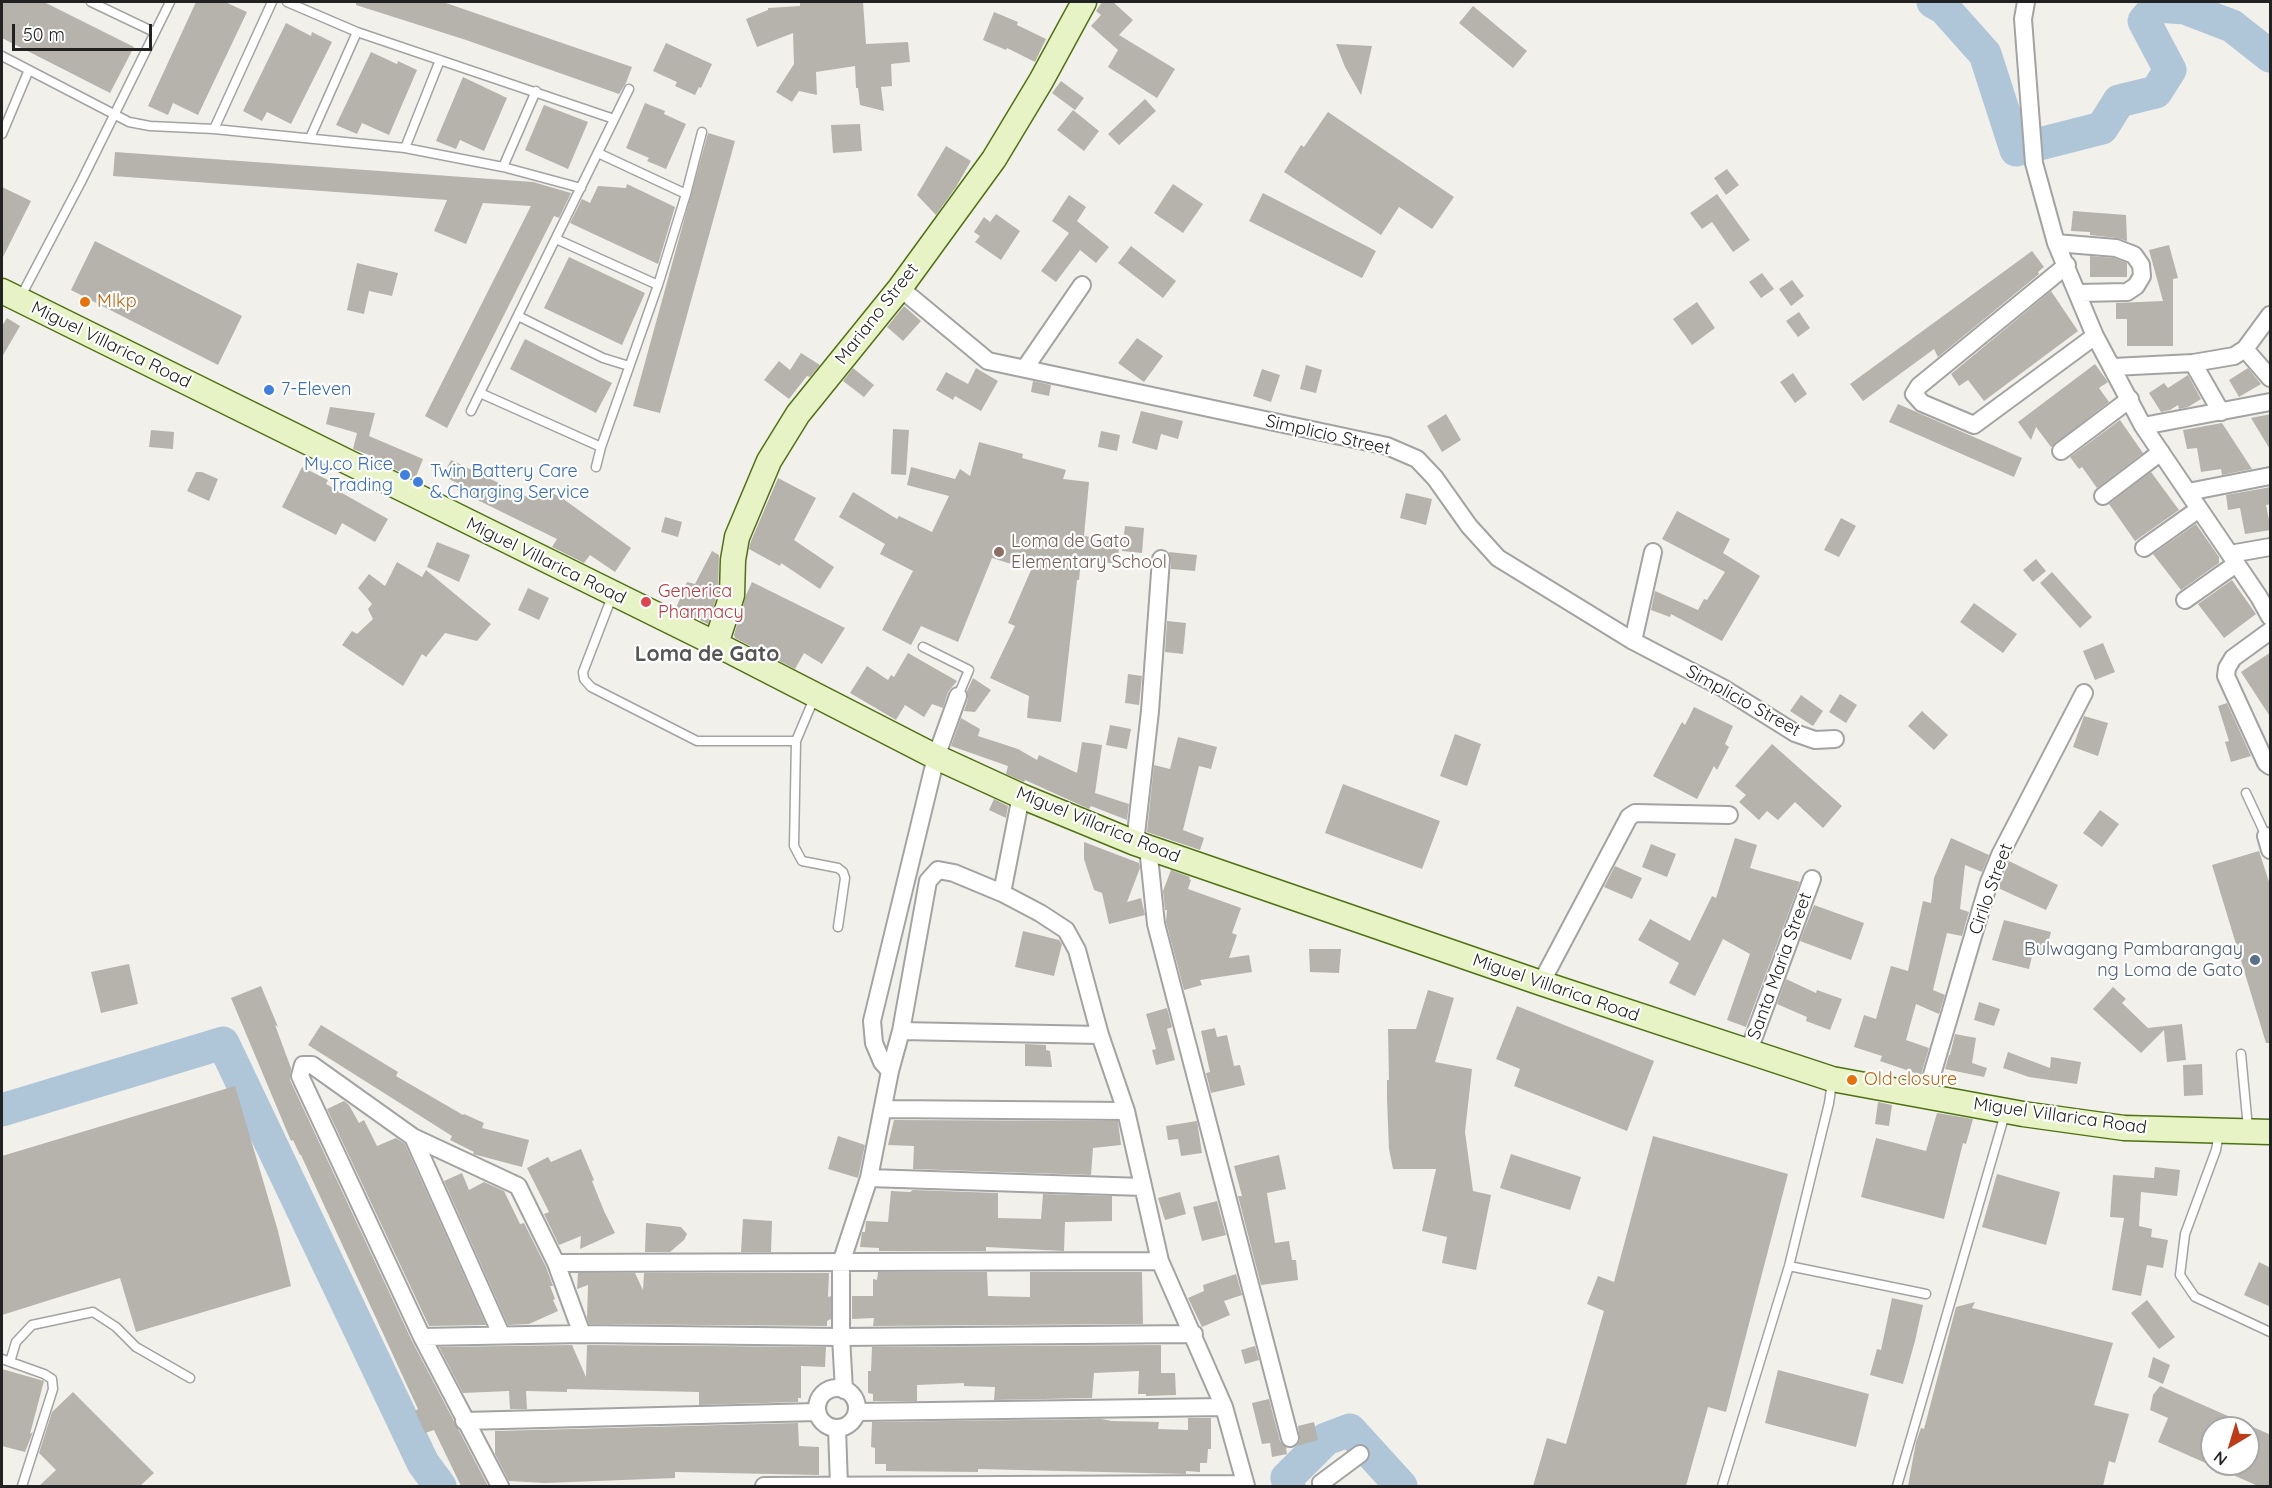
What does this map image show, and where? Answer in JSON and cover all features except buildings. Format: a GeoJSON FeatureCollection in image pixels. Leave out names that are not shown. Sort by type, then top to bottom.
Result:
{"type":"FeatureCollection","features":[{"type":"Feature","properties":{"kind":"main road","name":"Mariano Street"},"geometry":{"type":"LineString","coordinates":[[716,644],[732,595],[733,560],[737,537],[769,461],[798,414],[900,288],[994,159],[1041,81],[1084,2]]}},
{"type":"Feature","properties":{"kind":"main road","name":"Miguel Villarica Road"},"geometry":{"type":"LineString","coordinates":[[10,296],[716,644],[936,756],[1021,796],[1142,845],[1540,984],[1832,1079],[2006,1111],[2124,1128],[2260,1132]]}},
{"type":"Feature","properties":{"kind":"street"},"geometry":{"type":"LineString","coordinates":[[2026,2],[2023,19],[2034,163],[2056,243],[2079,293],[2095,336],[2143,426],[2271,617]]}},
{"type":"Feature","properties":{"kind":"street"},"geometry":{"type":"LineString","coordinates":[[2056,243],[2115,248],[2134,255],[2141,265],[2142,276],[2136,286],[2127,292],[2079,293]]}},
{"type":"Feature","properties":{"kind":"street"},"geometry":{"type":"LineString","coordinates":[[2067,265],[1919,386],[1914,394],[1922,403],[1974,425],[2095,336]]}},
{"type":"Feature","properties":{"kind":"street"},"geometry":{"type":"LineString","coordinates":[[1025,368],[1082,285]]}},
{"type":"Feature","properties":{"kind":"street","name":"Simplicio Street"},"geometry":{"type":"LineString","coordinates":[[900,288],[988,361],[1387,446],[1417,459],[1446,491],[1469,526],[1498,558],[1633,641],[1723,688],[1795,733],[1815,740],[1835,739]]}},
{"type":"Feature","properties":{"kind":"street"},"geometry":{"type":"LineString","coordinates":[[2113,368],[2193,363],[2234,356],[2245,349],[2271,315]]}},
{"type":"Feature","properties":{"kind":"street"},"geometry":{"type":"LineString","coordinates":[[2245,349],[2271,378]]}},
{"type":"Feature","properties":{"kind":"street"},"geometry":{"type":"LineString","coordinates":[[2193,363],[2221,412]]}},
{"type":"Feature","properties":{"kind":"street"},"geometry":{"type":"LineString","coordinates":[[2061,451],[2130,399]]}},
{"type":"Feature","properties":{"kind":"street"},"geometry":{"type":"LineString","coordinates":[[2143,426],[2271,402]]}},
{"type":"Feature","properties":{"kind":"street"},"geometry":{"type":"LineString","coordinates":[[2103,496],[2161,452]]}},
{"type":"Feature","properties":{"kind":"street"},"geometry":{"type":"LineString","coordinates":[[2188,492],[2271,476]]}},
{"type":"Feature","properties":{"kind":"street"},"geometry":{"type":"LineString","coordinates":[[2144,548],[2199,509]]}},
{"type":"Feature","properties":{"kind":"street"},"geometry":{"type":"LineString","coordinates":[[2185,600],[2233,559],[2271,547]]}},
{"type":"Feature","properties":{"kind":"street"},"geometry":{"type":"LineString","coordinates":[[1633,641],[1653,552]]}},
{"type":"Feature","properties":{"kind":"street"},"geometry":{"type":"LineString","coordinates":[[1161,559],[1149,711],[1142,845],[1156,924],[1290,1438]]}},
{"type":"Feature","properties":{"kind":"street"},"geometry":{"type":"LineString","coordinates":[[2271,631],[2233,658],[2227,668],[2226,676],[2266,763],[2271,766]]}},
{"type":"Feature","properties":{"kind":"street","name":"Cirilo Street"},"geometry":{"type":"LineString","coordinates":[[1926,1095],[1989,882],[2000,855],[2084,693]]}},
{"type":"Feature","properties":{"kind":"street"},"geometry":{"type":"LineString","coordinates":[[890,1071],[882,1062],[874,1043],[872,1021],[936,756],[958,696]]}},
{"type":"Feature","properties":{"kind":"street"},"geometry":{"type":"LineString","coordinates":[[1002,893],[1021,796]]}},
{"type":"Feature","properties":{"kind":"street"},"geometry":{"type":"LineString","coordinates":[[1540,984],[1629,817],[1635,813],[1729,815]]}},
{"type":"Feature","properties":{"kind":"street"},"geometry":{"type":"LineString","coordinates":[[764,1486],[1246,1485],[1224,1407],[1194,1334],[1160,1261],[1126,1111],[1100,1035],[1077,950],[1066,930],[1040,913],[1002,893],[954,873],[938,870],[928,881],[901,1031],[890,1071],[869,1178],[841,1263],[844,1390]]}},
{"type":"Feature","properties":{"kind":"street","name":"Santa Maria Street"},"geometry":{"type":"LineString","coordinates":[[1748,1053],[1812,879]]}},
{"type":"Feature","properties":{"kind":"street"},"geometry":{"type":"LineString","coordinates":[[901,1031],[1100,1035]]}},
{"type":"Feature","properties":{"kind":"street"},"geometry":{"type":"LineString","coordinates":[[500,1486],[422,1337],[300,1076],[303,1065],[312,1065],[413,1137],[519,1186],[556,1263],[582,1334]]}},
{"type":"Feature","properties":{"kind":"street"},"geometry":{"type":"LineString","coordinates":[[883,1109],[1126,1111]]}},
{"type":"Feature","properties":{"kind":"street"},"geometry":{"type":"LineString","coordinates":[[413,1137],[501,1334]]}},
{"type":"Feature","properties":{"kind":"street"},"geometry":{"type":"LineString","coordinates":[[869,1178],[1143,1187]]}},
{"type":"Feature","properties":{"kind":"street"},"geometry":{"type":"LineString","coordinates":[[556,1263],[1160,1261]]}},
{"type":"Feature","properties":{"kind":"street"},"geometry":{"type":"LineString","coordinates":[[422,1337],[501,1334],[841,1337],[1194,1334]]}},
{"type":"Feature","properties":{"kind":"street"},"geometry":{"type":"LineString","coordinates":[[830,1389],[844,1390],[854,1398],[857,1412],[850,1424],[837,1428],[824,1424],[817,1405],[824,1393],[830,1389]]}},
{"type":"Feature","properties":{"kind":"street"},"geometry":{"type":"LineString","coordinates":[[857,1412],[1224,1407]]}},
{"type":"Feature","properties":{"kind":"street"},"geometry":{"type":"LineString","coordinates":[[464,1421],[818,1412]]}},
{"type":"Feature","properties":{"kind":"street"},"geometry":{"type":"LineString","coordinates":[[837,1428],[839,1486]]}},
{"type":"Feature","properties":{"kind":"street"},"geometry":{"type":"LineString","coordinates":[[1323,1486],[1322,1483],[1360,1454]]}},
{"type":"Feature","properties":{"kind":"lane"},"geometry":{"type":"LineString","coordinates":[[91,2],[154,32]]}},
{"type":"Feature","properties":{"kind":"lane"},"geometry":{"type":"LineString","coordinates":[[10,296],[114,116],[170,2]]}},
{"type":"Feature","properties":{"kind":"lane"},"geometry":{"type":"LineString","coordinates":[[214,129],[272,2]]}},
{"type":"Feature","properties":{"kind":"lane"},"geometry":{"type":"LineString","coordinates":[[287,2],[357,32],[614,119]]}},
{"type":"Feature","properties":{"kind":"lane"},"geometry":{"type":"LineString","coordinates":[[310,138],[357,32]]}},
{"type":"Feature","properties":{"kind":"lane"},"geometry":{"type":"LineString","coordinates":[[2,56],[28,72],[129,122],[150,126],[214,129],[405,148],[503,167],[581,188]]}},
{"type":"Feature","properties":{"kind":"lane"},"geometry":{"type":"LineString","coordinates":[[405,148],[440,60]]}},
{"type":"Feature","properties":{"kind":"lane"},"geometry":{"type":"LineString","coordinates":[[2,134],[28,72]]}},
{"type":"Feature","properties":{"kind":"lane"},"geometry":{"type":"LineString","coordinates":[[471,411],[629,89]]}},
{"type":"Feature","properties":{"kind":"lane"},"geometry":{"type":"LineString","coordinates":[[503,167],[536,91]]}},
{"type":"Feature","properties":{"kind":"lane"},"geometry":{"type":"LineString","coordinates":[[596,467],[658,285],[702,132]]}},
{"type":"Feature","properties":{"kind":"lane"},"geometry":{"type":"LineString","coordinates":[[598,153],[686,194]]}},
{"type":"Feature","properties":{"kind":"lane"},"geometry":{"type":"LineString","coordinates":[[556,239],[658,285]]}},
{"type":"Feature","properties":{"kind":"lane"},"geometry":{"type":"LineString","coordinates":[[518,316],[603,357],[629,366]]}},
{"type":"Feature","properties":{"kind":"lane"},"geometry":{"type":"LineString","coordinates":[[480,393],[601,447]]}},
{"type":"Feature","properties":{"kind":"lane"},"geometry":{"type":"LineString","coordinates":[[614,594],[584,672],[584,679],[591,687],[697,741],[796,741]]}},
{"type":"Feature","properties":{"kind":"lane"},"geometry":{"type":"LineString","coordinates":[[922,647],[969,670],[958,696]]}},
{"type":"Feature","properties":{"kind":"lane"},"geometry":{"type":"LineString","coordinates":[[816,694],[796,741],[794,846],[802,861],[838,868],[843,872],[845,878],[838,927]]}},
{"type":"Feature","properties":{"kind":"lane"},"geometry":{"type":"LineString","coordinates":[[2246,793],[2268,843]]}},
{"type":"Feature","properties":{"kind":"lane"},"geometry":{"type":"LineString","coordinates":[[2241,1054],[2260,1132]]}},
{"type":"Feature","properties":{"kind":"lane"},"geometry":{"type":"LineString","coordinates":[[1722,1486],[1789,1266],[1829,1103],[1832,1079]]}},
{"type":"Feature","properties":{"kind":"lane"},"geometry":{"type":"LineString","coordinates":[[1897,1486],[2006,1111]]}},
{"type":"Feature","properties":{"kind":"lane"},"geometry":{"type":"LineString","coordinates":[[2219,1132],[2216,1150],[2185,1234],[2180,1275],[2194,1297],[2271,1332]]}},
{"type":"Feature","properties":{"kind":"lane"},"geometry":{"type":"LineString","coordinates":[[1789,1266],[1926,1294]]}},
{"type":"Feature","properties":{"kind":"lane"},"geometry":{"type":"LineString","coordinates":[[22,1486],[53,1389],[52,1379],[44,1374],[6,1360],[16,1342],[32,1325],[93,1312],[116,1327],[136,1347],[190,1378]]}},
{"type":"Feature","properties":{"kind":"waterway"},"geometry":{"type":"LineString","coordinates":[[1933,2],[1944,8],[1985,54],[2016,150],[2102,128],[2119,101],[2156,92],[2170,70],[2144,21],[2157,6],[2185,8],[2232,26],[2270,56]]}},
{"type":"Feature","properties":{"kind":"waterway"},"geometry":{"type":"LineString","coordinates":[[2,1110],[223,1043],[423,1463],[440,1486]]}},
{"type":"Feature","properties":{"kind":"waterway"},"geometry":{"type":"LineString","coordinates":[[1289,1486],[1287,1478],[1326,1439],[1350,1430],[1401,1486]]}},
{"type":"Feature","properties":{"kind":"place","name":"Mlkp"},"geometry":{"type":"Point","coordinates":[85,302]}},
{"type":"Feature","properties":{"kind":"place","name":"7-Eleven"},"geometry":{"type":"Point","coordinates":[269,390]}},
{"type":"Feature","properties":{"kind":"place","name":"My.co Rice Trading"},"geometry":{"type":"Point","coordinates":[405,475]}},
{"type":"Feature","properties":{"kind":"place","name":"Twin Battery Care & Charging Service"},"geometry":{"type":"Point","coordinates":[418,482]}},
{"type":"Feature","properties":{"kind":"place","name":"Loma de Gato Elementary School"},"geometry":{"type":"Point","coordinates":[999,552]}},
{"type":"Feature","properties":{"kind":"place","name":"Generica Pharmacy"},"geometry":{"type":"Point","coordinates":[646,602]}},
{"type":"Feature","properties":{"kind":"place","name":"Bulwagang Pambarangay ng Loma de Gato"},"geometry":{"type":"Point","coordinates":[2255,960]}},
{"type":"Feature","properties":{"kind":"place","name":"Old closure"},"geometry":{"type":"Point","coordinates":[1852,1080]}},
{"type":"Feature","properties":{"kind":"district","name":"Loma de Gato"},"geometry":{"type":"Point","coordinates":[707,655]}}]}
